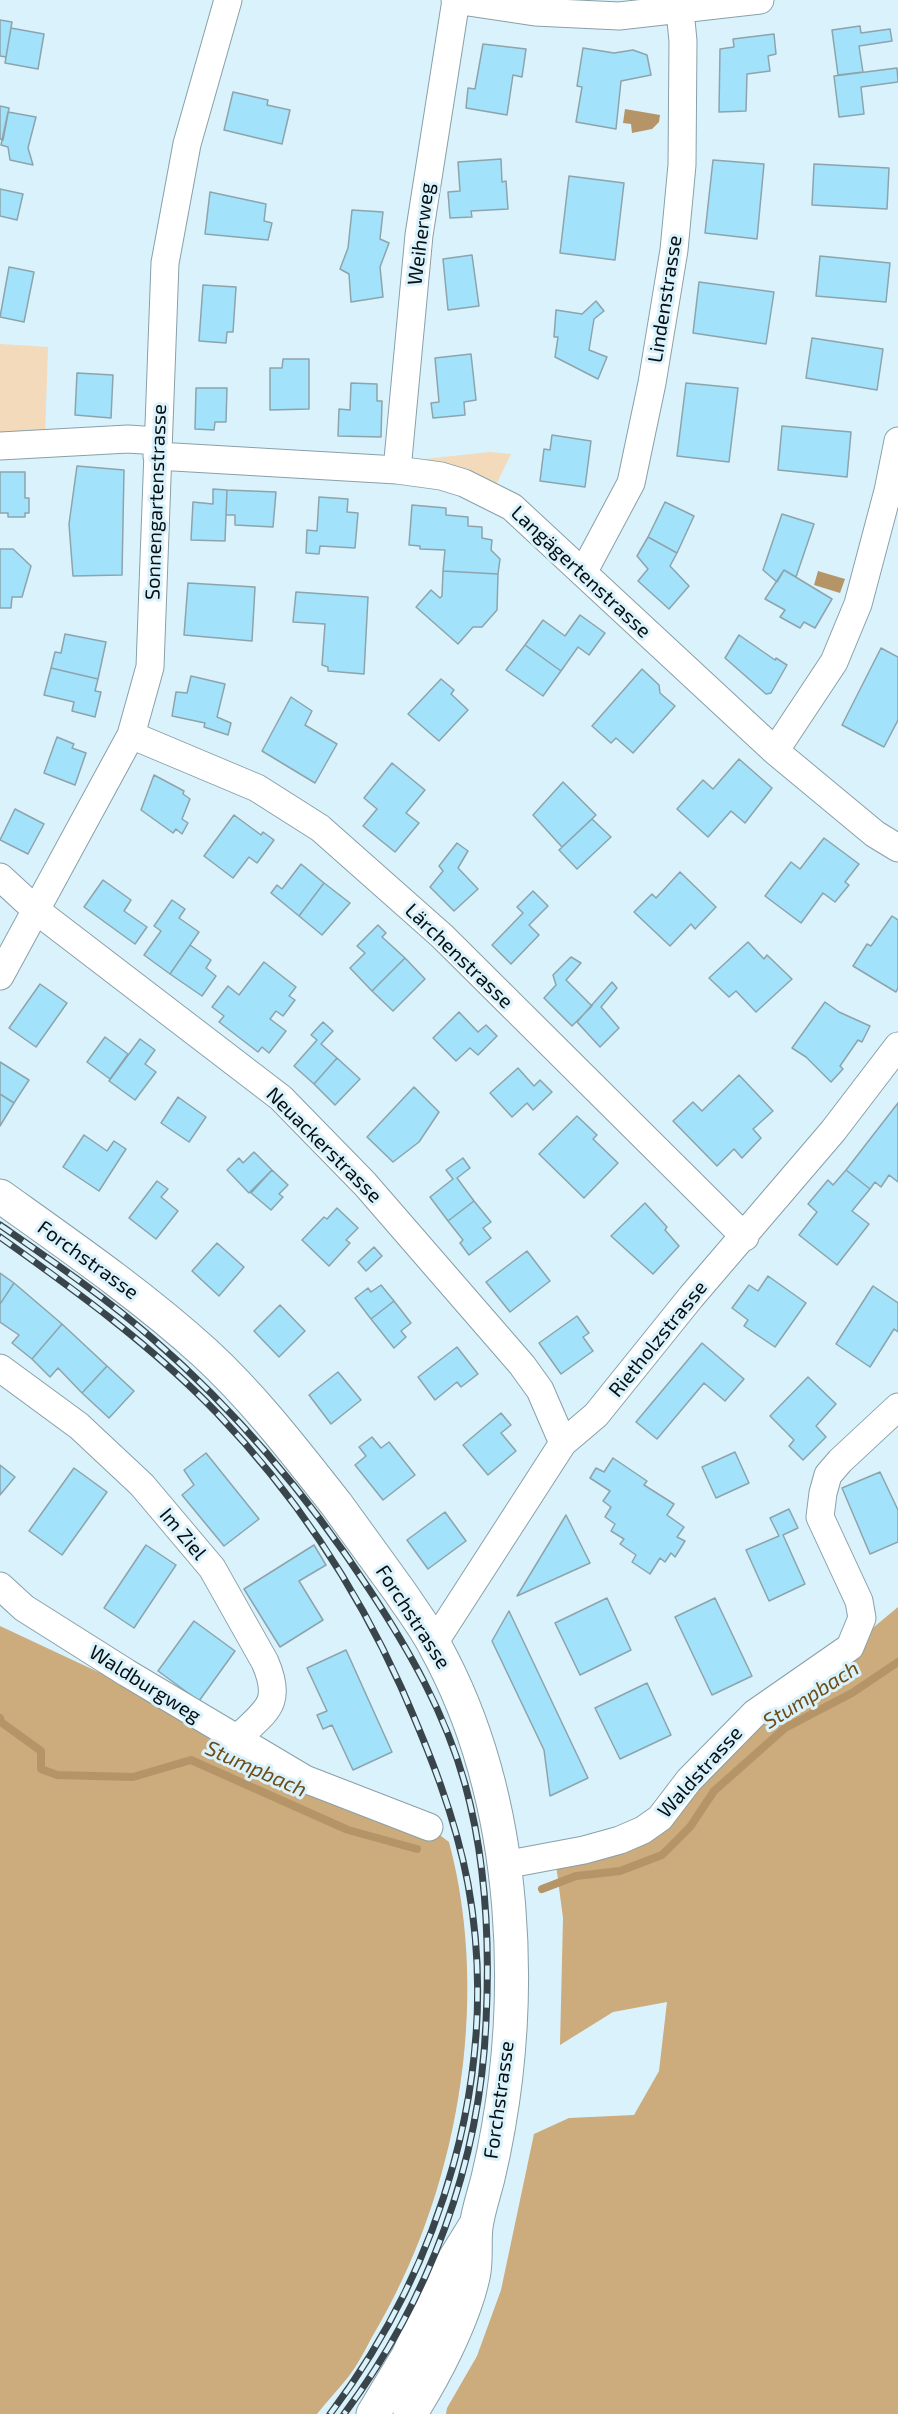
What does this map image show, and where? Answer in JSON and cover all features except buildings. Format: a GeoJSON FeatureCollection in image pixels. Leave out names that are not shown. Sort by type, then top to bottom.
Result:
{"type":"FeatureCollection","features":[{"type":"Feature","properties":{"kind":"main road","name":"Forchstrasse"},"geometry":{"type":"LineString","coordinates":[[0,1196],[146,1303],[207,1355],[287,1441],[359,1534],[434,1643],[460,1697],[476,1738],[492,1800],[504,1865],[510,1959],[508,2037],[498,2129],[476,2225],[474,2275],[446,2349],[410,2414]]}},
{"type":"Feature","properties":{"kind":"main road","name":"Forchstrasse"},"geometry":{"type":"LineString","coordinates":[[373,2414],[408,2356],[449,2268],[476,2225]]}},
{"type":"Feature","properties":{"kind":"street","name":"Sonnengartenstrasse"},"geometry":{"type":"LineString","coordinates":[[0,976],[131,735],[150,667],[165,263],[188,144],[228,0]]}},
{"type":"Feature","properties":{"kind":"street"},"geometry":{"type":"LineString","coordinates":[[456,0],[535,12],[619,16],[760,0]]}},
{"type":"Feature","properties":{"kind":"street","name":"Weiherweg"},"geometry":{"type":"LineString","coordinates":[[397,470],[419,235],[456,0]]}},
{"type":"Feature","properties":{"kind":"street","name":"Lindenstrasse"},"geometry":{"type":"LineString","coordinates":[[582,573],[631,483],[652,383],[674,250],[682,165],[683,41],[680,10]]}},
{"type":"Feature","properties":{"kind":"street","name":"Langägertenstrasse"},"geometry":{"type":"LineString","coordinates":[[0,447],[128,439],[158,448],[397,470],[441,476],[464,483],[512,507],[775,751],[875,834],[898,848]]}},
{"type":"Feature","properties":{"kind":"street"},"geometry":{"type":"LineString","coordinates":[[775,751],[834,662],[858,604],[888,491],[898,441]]}},
{"type":"Feature","properties":{"kind":"street","name":"Lärchenstrasse"},"geometry":{"type":"LineString","coordinates":[[131,735],[257,788],[320,828],[442,936],[745,1237]]}},
{"type":"Feature","properties":{"kind":"street","name":"Neuackerstrasse"},"geometry":{"type":"LineString","coordinates":[[0,877],[36,911],[281,1098],[365,1184],[522,1365],[540,1390],[563,1443]]}},
{"type":"Feature","properties":{"kind":"street","name":"Rietholzstrasse"},"geometry":{"type":"LineString","coordinates":[[434,1643],[563,1443],[596,1415],[691,1297],[745,1237],[895,1056]]}},
{"type":"Feature","properties":{"kind":"street","name":"Im Ziel"},"geometry":{"type":"LineString","coordinates":[[0,1368],[79,1426],[142,1485],[212,1568],[272,1678],[273,1697],[266,1713],[236,1740]]}},
{"type":"Feature","properties":{"kind":"street","name":"Waldstrasse"},"geometry":{"type":"LineString","coordinates":[[504,1865],[584,1850],[620,1840],[643,1830],[660,1818],[689,1780],[755,1713],[850,1647],[862,1618],[860,1601],[820,1517],[823,1493],[828,1475],[840,1461],[898,1407]]}},
{"type":"Feature","properties":{"kind":"street","name":"Waldburgweg"},"geometry":{"type":"LineString","coordinates":[[0,1586],[24,1608],[236,1740],[305,1779],[429,1827]]}},
{"type":"Feature","properties":{"kind":"shaded area"},"geometry":{"type":"Polygon","coordinates":[[[625,109],[660,115],[659,122],[652,129],[632,133],[631,124],[623,123],[625,109]]]}},
{"type":"Feature","properties":{"kind":"shaded area"},"geometry":{"type":"Polygon","coordinates":[[[0,344],[48,347],[45,435],[0,435],[0,344]]]}},
{"type":"Feature","properties":{"kind":"shaded area"},"geometry":{"type":"Polygon","coordinates":[[[490,452],[511,454],[495,487],[423,462],[424,459],[490,452]]]}},
{"type":"Feature","properties":{"kind":"shaded area"},"geometry":{"type":"Polygon","coordinates":[[[818,571],[845,579],[840,593],[814,585],[818,571]]]}},
{"type":"Feature","properties":{"kind":"shaded area"},"geometry":{"type":"Polygon","coordinates":[[[898,1607],[898,2414],[446,2414],[447,2408],[477,2356],[501,2290],[534,2134],[569,2118],[634,2115],[659,2071],[667,2002],[613,2012],[560,2045],[563,1918],[555,1857],[674,1803],[898,1607]]]}},
{"type":"Feature","properties":{"kind":"shaded area"},"geometry":{"type":"Polygon","coordinates":[[[0,1626],[429,1827],[449,1842],[462,1904],[467,1967],[466,2032],[458,2097],[445,2161],[426,2223],[401,2282],[355,2367],[317,2414],[0,2414],[0,1626]]]}},
{"type":"Feature","properties":{"kind":"waterway","name":"Stumpbach"},"geometry":{"type":"LineString","coordinates":[[542,1889],[576,1876],[620,1871],[662,1855],[690,1827],[714,1791],[785,1728],[852,1693],[898,1662]]}},
{"type":"Feature","properties":{"kind":"waterway","name":"Stumpbach"},"geometry":{"type":"LineString","coordinates":[[0,1718],[1,1722],[41,1751],[41,1769],[57,1775],[133,1777],[191,1760],[348,1830],[417,1849]]}},
{"type":"Feature","properties":{"kind":"railway"},"geometry":{"type":"LineString","coordinates":[[0,1225],[97,1294],[153,1339],[242,1425],[296,1488],[346,1555],[398,1635],[436,1707],[465,1784],[478,1842],[487,1932],[486,2022],[482,2075],[473,2127],[461,2178],[445,2228],[425,2277],[401,2325],[344,2414]]}},
{"type":"Feature","properties":{"kind":"railway"},"geometry":{"type":"LineString","coordinates":[[0,1237],[85,1298],[166,1364],[216,1412],[297,1508],[343,1577],[383,1649],[431,1759],[456,1833],[468,1884],[476,1954],[477,2024],[469,2094],[454,2163],[432,2230],[404,2295],[369,2356],[330,2414]]}}]}
